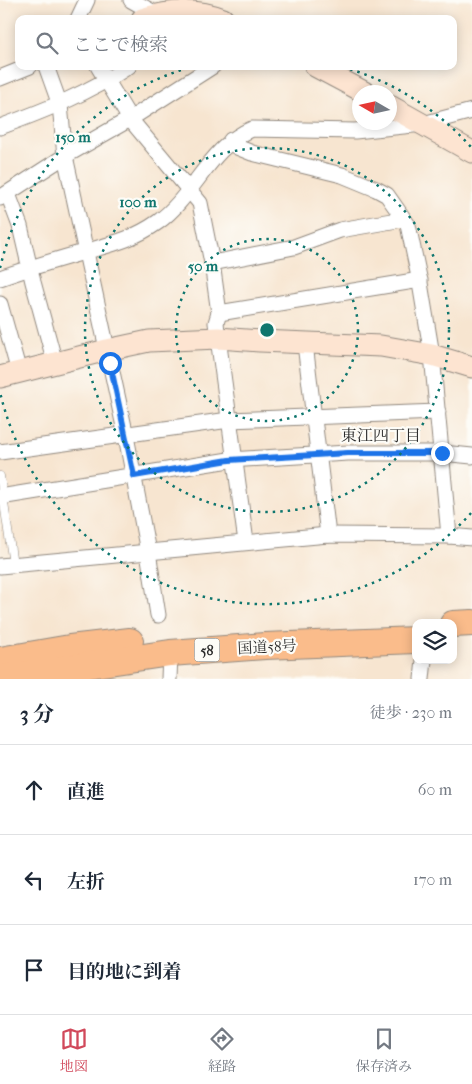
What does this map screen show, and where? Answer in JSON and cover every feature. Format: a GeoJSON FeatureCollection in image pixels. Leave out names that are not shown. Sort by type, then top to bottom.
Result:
{"type":"FeatureCollection","features":[{"type":"Feature","properties":{"kind":"highway"},"geometry":{"type":"LineString","coordinates":[[457,624],[472,623]]}},
{"type":"Feature","properties":{"kind":"highway","name":"国道58号"},"geometry":{"type":"LineString","coordinates":[[0,660],[70,648],[170,637],[267,630],[412,625]]}},
{"type":"Feature","properties":{"kind":"highway"},"geometry":{"type":"LineString","coordinates":[[457,639],[472,638]]}},
{"type":"Feature","properties":{"kind":"highway","name":"国道58号"},"geometry":{"type":"LineString","coordinates":[[0,678],[170,653],[265,646],[412,640]]}},
{"type":"Feature","properties":{"kind":"street"},"geometry":{"type":"LineString","coordinates":[[80,15],[87,0]]}},
{"type":"Feature","properties":{"kind":"street"},"geometry":{"type":"LineString","coordinates":[[131,0],[157,15]]}},
{"type":"Feature","properties":{"kind":"street"},"geometry":{"type":"LineString","coordinates":[[163,15],[183,10],[210,15]]}},
{"type":"Feature","properties":{"kind":"street"},"geometry":{"type":"LineString","coordinates":[[0,78],[20,70]]}},
{"type":"Feature","properties":{"kind":"street"},"geometry":{"type":"LineString","coordinates":[[47,70],[60,105],[65,156],[126,436],[158,615]]}},
{"type":"Feature","properties":{"kind":"street"},"geometry":{"type":"LineString","coordinates":[[100,70],[130,119],[200,203],[212,263],[219,313],[216,323],[246,542]]}},
{"type":"Feature","properties":{"kind":"street"},"geometry":{"type":"LineString","coordinates":[[0,127],[60,105],[107,81],[122,70]]}},
{"type":"Feature","properties":{"kind":"street"},"geometry":{"type":"LineString","coordinates":[[55,363],[32,282],[20,226],[4,196],[65,156],[130,119],[206,70]]}},
{"type":"Feature","properties":{"kind":"street"},"geometry":{"type":"LineString","coordinates":[[323,70],[352,86]]}},
{"type":"Feature","properties":{"kind":"street"},"geometry":{"type":"LineString","coordinates":[[397,110],[472,152]]}},
{"type":"Feature","properties":{"kind":"street"},"geometry":{"type":"LineString","coordinates":[[0,278],[30,267],[110,246],[141,233],[176,207],[228,143],[239,134],[252,129],[355,132],[424,124],[472,111]]}},
{"type":"Feature","properties":{"kind":"street"},"geometry":{"type":"LineString","coordinates":[[232,140],[237,147],[252,153],[342,175],[376,189],[387,195],[408,225],[420,280],[432,355],[449,536]]}},
{"type":"Feature","properties":{"kind":"street"},"geometry":{"type":"LineString","coordinates":[[212,263],[294,247],[340,230],[403,219]]}},
{"type":"Feature","properties":{"kind":"street"},"geometry":{"type":"LineString","coordinates":[[219,313],[420,280]]}},
{"type":"Feature","properties":{"kind":"street"},"geometry":{"type":"LineString","coordinates":[[0,304],[10,374],[149,341],[218,338],[306,344],[381,346],[432,355],[472,367]]}},
{"type":"Feature","properties":{"kind":"street"},"geometry":{"type":"LineString","coordinates":[[306,344],[328,535]]}},
{"type":"Feature","properties":{"kind":"street"},"geometry":{"type":"LineString","coordinates":[[0,452],[126,436],[229,420],[438,412]]}},
{"type":"Feature","properties":{"kind":"street"},"geometry":{"type":"LineString","coordinates":[[2,496],[234,460],[348,453],[442,453],[472,456]]}},
{"type":"Feature","properties":{"kind":"street"},"geometry":{"type":"LineString","coordinates":[[7,565],[328,535],[449,536],[472,538]]}},
{"type":"Feature","properties":{"kind":"street"},"geometry":{"type":"LineString","coordinates":[[169,679],[170,653]]}},
{"type":"Feature","properties":{"kind":"street"},"geometry":{"type":"LineString","coordinates":[[422,679],[424,664]]}},
{"type":"Feature","properties":{"kind":"lane"},"geometry":{"type":"LineString","coordinates":[[0,476],[7,565]]}},
{"type":"Feature","properties":{"kind":"district","name":"東江四丁目"},"geometry":{"type":"Point","coordinates":[381,435]}},
{"type":"Feature","properties":{"kind":"route"},"geometry":{"type":"LineString","coordinates":[[110,363],[134,476],[229,460],[348,453],[442,453]]}}]}
